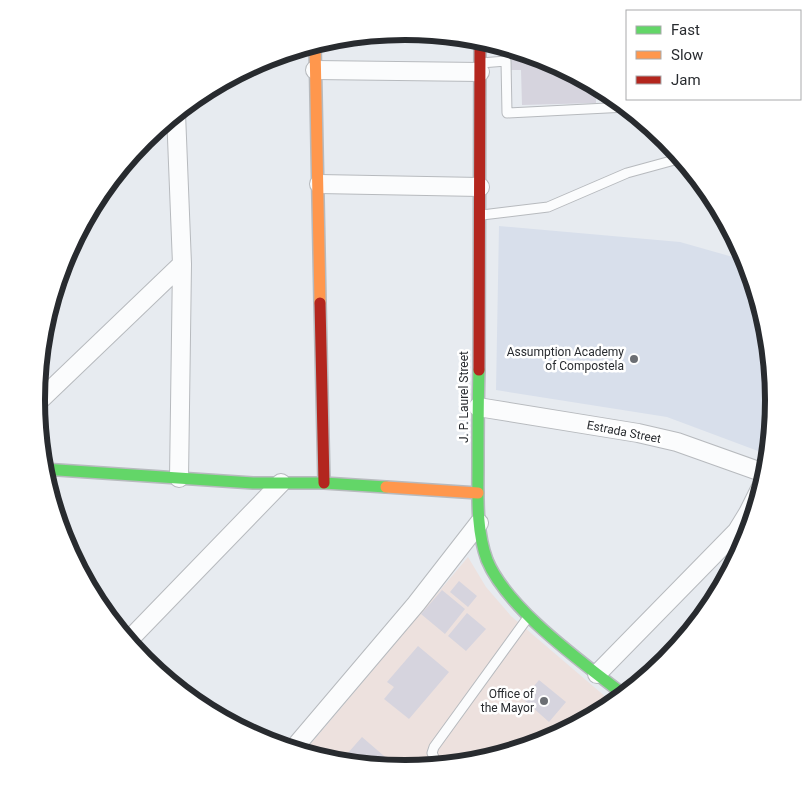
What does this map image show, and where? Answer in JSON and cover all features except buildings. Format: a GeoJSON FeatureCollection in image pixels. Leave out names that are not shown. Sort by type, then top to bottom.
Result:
{"type":"FeatureCollection","features":[{"type":"Feature","properties":{"kind":"street","name":"J. P. Laurel Street"},"geometry":{"type":"LineString","coordinates":[[480,48],[478,493],[479,523],[483,547],[491,569],[530,615],[618,691]]}},
{"type":"Feature","properties":{"kind":"street"},"geometry":{"type":"LineString","coordinates":[[315,51],[324,483]]}},
{"type":"Feature","properties":{"kind":"street"},"geometry":{"type":"LineString","coordinates":[[315,70],[481,68]]}},
{"type":"Feature","properties":{"kind":"street"},"geometry":{"type":"LineString","coordinates":[[176,122],[182,264],[179,478]]}},
{"type":"Feature","properties":{"kind":"street"},"geometry":{"type":"LineString","coordinates":[[319,184],[480,187]]}},
{"type":"Feature","properties":{"kind":"street"},"geometry":{"type":"LineString","coordinates":[[45,396],[182,264]]}},
{"type":"Feature","properties":{"kind":"street","name":"Estrada Street"},"geometry":{"type":"LineString","coordinates":[[478,407],[678,442],[759,471]]}},
{"type":"Feature","properties":{"kind":"street"},"geometry":{"type":"LineString","coordinates":[[52,469],[281,484],[324,483],[478,493]]}},
{"type":"Feature","properties":{"kind":"street"},"geometry":{"type":"LineString","coordinates":[[133,635],[281,484]]}},
{"type":"Feature","properties":{"kind":"street"},"geometry":{"type":"LineString","coordinates":[[597,674],[731,537],[746,516]]}},
{"type":"Feature","properties":{"kind":"street"},"geometry":{"type":"LineString","coordinates":[[298,743],[416,604],[479,523]]}},
{"type":"Feature","properties":{"kind":"lane"},"geometry":{"type":"LineString","coordinates":[[481,68],[506,62],[507,113],[616,108]]}},
{"type":"Feature","properties":{"kind":"lane"},"geometry":{"type":"LineString","coordinates":[[480,216],[548,207],[628,173],[674,160]]}},
{"type":"Feature","properties":{"kind":"lane"},"geometry":{"type":"LineString","coordinates":[[435,759],[432,753],[434,747],[530,615]]}},
{"type":"Feature","properties":{"kind":"shaded area","name":"Assumption Academy of Compostela"},"geometry":{"type":"Polygon","coordinates":[[[499,226],[680,242],[736,258],[746,284],[759,330],[765,376],[765,424],[763,440],[758,451],[667,417],[496,390],[499,226]]]}},
{"type":"Feature","properties":{"kind":"shaded area"},"geometry":{"type":"Polygon","coordinates":[[[468,557],[486,587],[511,616],[607,698],[565,723],[543,733],[499,748],[452,757],[406,760],[382,759],[359,757],[308,747],[468,557]]]}},
{"type":"Feature","properties":{"kind":"traffic: fast"},"geometry":{"type":"LineString","coordinates":[[479,370],[478,513],[483,549],[487,560],[497,579],[528,616],[567,651],[618,691]]}},
{"type":"Feature","properties":{"kind":"traffic: fast"},"geometry":{"type":"LineString","coordinates":[[52,470],[253,483],[324,483],[386,487]]}},
{"type":"Feature","properties":{"kind":"traffic: slow"},"geometry":{"type":"LineString","coordinates":[[315,51],[320,303]]}},
{"type":"Feature","properties":{"kind":"traffic: slow"},"geometry":{"type":"LineString","coordinates":[[386,487],[478,493]]}},
{"type":"Feature","properties":{"kind":"traffic: jam"},"geometry":{"type":"LineString","coordinates":[[479,370],[480,48]]}},
{"type":"Feature","properties":{"kind":"traffic: jam"},"geometry":{"type":"LineString","coordinates":[[320,303],[324,483]]}},
{"type":"Feature","properties":{"kind":"place","name":"Assumption Academy of Compostela"},"geometry":{"type":"Point","coordinates":[634,359]}},
{"type":"Feature","properties":{"kind":"place","name":"Office of the Mayor"},"geometry":{"type":"Point","coordinates":[544,701]}}]}
